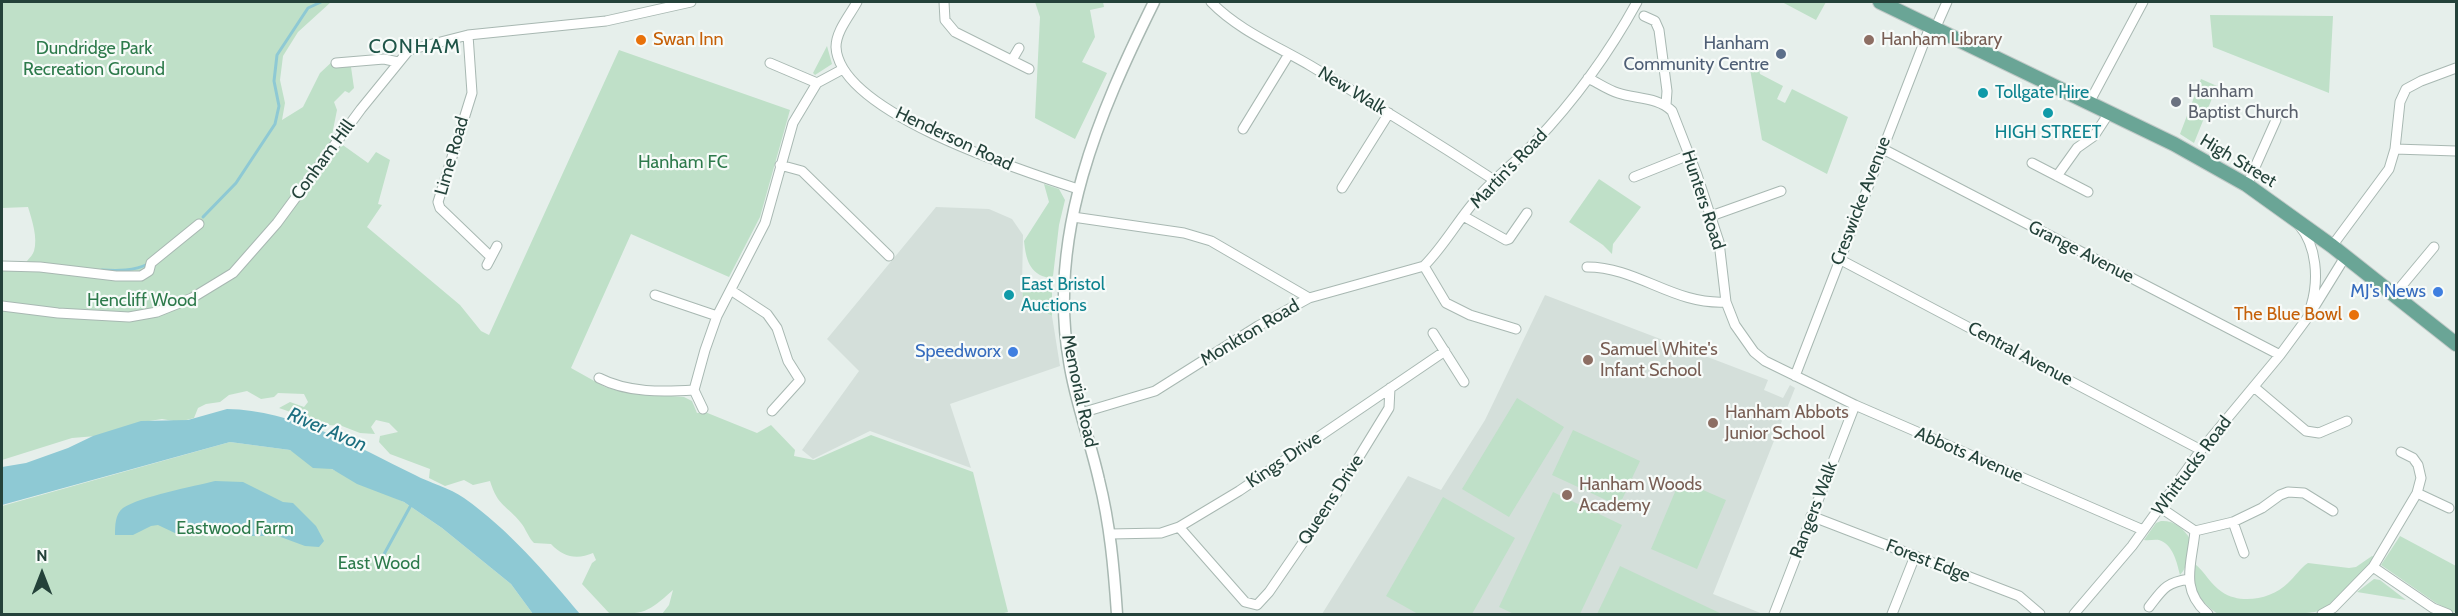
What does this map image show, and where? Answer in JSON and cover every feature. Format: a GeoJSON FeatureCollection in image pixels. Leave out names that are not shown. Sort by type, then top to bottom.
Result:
{"type":"FeatureCollection","features":[{"type":"Feature","properties":{"kind":"main road","name":"High Street"},"geometry":{"type":"LineString","coordinates":[[1880,2],[2197,156],[2247,185],[2290,214],[2457,344]]}},
{"type":"Feature","properties":{"kind":"street","name":"Conham Hill"},"geometry":{"type":"LineString","coordinates":[[2,306],[58,313],[129,317],[158,312],[192,298],[232,273],[277,223],[409,50],[468,35],[591,24],[691,2]]}},
{"type":"Feature","properties":{"kind":"street"},"geometry":{"type":"LineString","coordinates":[[703,409],[694,390],[717,316],[732,291],[765,223],[793,123],[816,82],[843,69],[838,59],[837,39],[857,2]]}},
{"type":"Feature","properties":{"kind":"street"},"geometry":{"type":"LineString","coordinates":[[944,2],[945,20],[955,32],[1029,69]]}},
{"type":"Feature","properties":{"kind":"street","name":"Memorial Road"},"geometry":{"type":"LineString","coordinates":[[1117,615],[1110,534],[1100,481],[1069,362],[1063,312],[1065,259],[1078,189],[1096,132],[1112,90],[1154,2]]}},
{"type":"Feature","properties":{"kind":"street","name":"New Walk"},"geometry":{"type":"LineString","coordinates":[[1211,2],[1226,16],[1389,113],[1494,180]]}},
{"type":"Feature","properties":{"kind":"street","name":"Martin's Road"},"geometry":{"type":"LineString","coordinates":[[1424,266],[1479,196],[1533,144],[1568,106],[1637,2]]}},
{"type":"Feature","properties":{"kind":"street","name":"Creswicke Avenue"},"geometry":{"type":"LineString","coordinates":[[1795,376],[1881,148],[1932,28],[1947,2]]}},
{"type":"Feature","properties":{"kind":"street"},"geometry":{"type":"LineString","coordinates":[[2089,103],[2143,2]]}},
{"type":"Feature","properties":{"kind":"street","name":"Hunters Road"},"geometry":{"type":"LineString","coordinates":[[1644,16],[1655,21],[1659,30],[1667,91],[1666,105],[1672,111],[1711,216],[1722,258],[1726,302],[1735,325],[1754,352],[1765,361],[1795,376]]}},
{"type":"Feature","properties":{"kind":"street","name":"Lime Road"},"geometry":{"type":"LineString","coordinates":[[468,35],[471,93],[438,202],[440,208],[489,261],[497,246]]}},
{"type":"Feature","properties":{"kind":"street"},"geometry":{"type":"LineString","coordinates":[[1012,60],[1019,48]]}},
{"type":"Feature","properties":{"kind":"street"},"geometry":{"type":"LineString","coordinates":[[1243,129],[1289,54]]}},
{"type":"Feature","properties":{"kind":"street"},"geometry":{"type":"LineString","coordinates":[[336,63],[384,58],[398,62]]}},
{"type":"Feature","properties":{"kind":"street"},"geometry":{"type":"LineString","coordinates":[[771,63],[779,72],[816,82]]}},
{"type":"Feature","properties":{"kind":"street"},"geometry":{"type":"LineString","coordinates":[[2332,246],[2390,169],[2395,149],[2400,102],[2406,89],[2457,68]]}},
{"type":"Feature","properties":{"kind":"street","name":"Henderson Road"},"geometry":{"type":"LineString","coordinates":[[843,69],[865,94],[916,125],[972,151],[1078,189]]}},
{"type":"Feature","properties":{"kind":"street"},"geometry":{"type":"LineString","coordinates":[[1588,78],[1615,93],[1666,105]]}},
{"type":"Feature","properties":{"kind":"street"},"geometry":{"type":"LineString","coordinates":[[1342,188],[1389,113]]}},
{"type":"Feature","properties":{"kind":"street"},"geometry":{"type":"LineString","coordinates":[[2056,176],[2077,148],[2094,136],[2109,113]]}},
{"type":"Feature","properties":{"kind":"street"},"geometry":{"type":"LineString","coordinates":[[2247,185],[2276,120]]}},
{"type":"Feature","properties":{"kind":"street","name":"Grange Avenue"},"geometry":{"type":"LineString","coordinates":[[1881,148],[2280,355]]}},
{"type":"Feature","properties":{"kind":"street"},"geometry":{"type":"LineString","coordinates":[[2395,149],[2457,151]]}},
{"type":"Feature","properties":{"kind":"street"},"geometry":{"type":"LineString","coordinates":[[1634,177],[1689,155]]}},
{"type":"Feature","properties":{"kind":"street"},"geometry":{"type":"LineString","coordinates":[[2032,163],[2088,192]]}},
{"type":"Feature","properties":{"kind":"street"},"geometry":{"type":"LineString","coordinates":[[780,165],[802,171],[889,256]]}},
{"type":"Feature","properties":{"kind":"street"},"geometry":{"type":"LineString","coordinates":[[1711,216],[1781,191]]}},
{"type":"Feature","properties":{"kind":"street"},"geometry":{"type":"LineString","coordinates":[[1465,216],[1504,239],[1509,239],[1527,213]]}},
{"type":"Feature","properties":{"kind":"street","name":"Whittucks Road"},"geometry":{"type":"LineString","coordinates":[[2290,214],[2309,242],[2315,262],[2313,301],[2308,317]]}},
{"type":"Feature","properties":{"kind":"street"},"geometry":{"type":"LineString","coordinates":[[1073,217],[1184,233],[1211,241],[1309,298]]}},
{"type":"Feature","properties":{"kind":"street"},"geometry":{"type":"LineString","coordinates":[[2,266],[141,276],[149,270],[151,263],[199,224]]}},
{"type":"Feature","properties":{"kind":"street"},"geometry":{"type":"LineString","coordinates":[[2394,295],[2434,246]]}},
{"type":"Feature","properties":{"kind":"street","name":"Whittucks Road"},"geometry":{"type":"LineString","coordinates":[[2074,615],[2161,508],[2201,450],[2280,355],[2308,317],[2344,257]]}},
{"type":"Feature","properties":{"kind":"street","name":"Central Avenue"},"geometry":{"type":"LineString","coordinates":[[1839,260],[2201,450]]}},
{"type":"Feature","properties":{"kind":"street"},"geometry":{"type":"LineString","coordinates":[[1424,266],[1446,303],[1470,315],[1516,329]]}},
{"type":"Feature","properties":{"kind":"street","name":"Monkton Road"},"geometry":{"type":"LineString","coordinates":[[1082,413],[1155,391],[1258,326],[1309,298],[1424,266]]}},
{"type":"Feature","properties":{"kind":"street"},"geometry":{"type":"LineString","coordinates":[[1587,267],[1624,272],[1684,298],[1710,303],[1726,302]]}},
{"type":"Feature","properties":{"kind":"street"},"geometry":{"type":"LineString","coordinates":[[732,291],[767,314],[777,328],[788,361],[800,381],[772,411]]}},
{"type":"Feature","properties":{"kind":"street"},"geometry":{"type":"LineString","coordinates":[[655,295],[717,316]]}},
{"type":"Feature","properties":{"kind":"street"},"geometry":{"type":"LineString","coordinates":[[1433,333],[1464,382]]}},
{"type":"Feature","properties":{"kind":"street","name":"Kings Drive"},"geometry":{"type":"LineString","coordinates":[[1110,534],[1161,533],[1179,527],[1239,491],[1445,351]]}},
{"type":"Feature","properties":{"kind":"street","name":"Abbots Avenue"},"geometry":{"type":"LineString","coordinates":[[1795,376],[1855,405],[2143,530]]}},
{"type":"Feature","properties":{"kind":"street"},"geometry":{"type":"LineString","coordinates":[[599,378],[626,388],[694,390]]}},
{"type":"Feature","properties":{"kind":"street"},"geometry":{"type":"LineString","coordinates":[[2254,387],[2306,431],[2319,433],[2348,421]]}},
{"type":"Feature","properties":{"kind":"street","name":"Queens Drive"},"geometry":{"type":"LineString","coordinates":[[1179,527],[1245,603],[1257,605],[1269,592],[1335,496],[1389,408],[1390,388]]}},
{"type":"Feature","properties":{"kind":"street","name":"Rangers Walk"},"geometry":{"type":"LineString","coordinates":[[1774,615],[1855,405]]}},
{"type":"Feature","properties":{"kind":"street"},"geometry":{"type":"LineString","coordinates":[[2322,615],[2333,608],[2373,567],[2417,493],[2421,478],[2418,465],[2413,458],[2401,452]]}},
{"type":"Feature","properties":{"kind":"street"},"geometry":{"type":"LineString","coordinates":[[2161,508],[2195,531],[2233,522],[2288,492],[2304,493],[2333,511]]}},
{"type":"Feature","properties":{"kind":"street"},"geometry":{"type":"LineString","coordinates":[[2417,493],[2449,508]]}},
{"type":"Feature","properties":{"kind":"street","name":"Forest Edge"},"geometry":{"type":"LineString","coordinates":[[1811,516],[2019,597],[2040,615]]}},
{"type":"Feature","properties":{"kind":"street"},"geometry":{"type":"LineString","coordinates":[[2233,522],[2244,553]]}},
{"type":"Feature","properties":{"kind":"street"},"geometry":{"type":"LineString","coordinates":[[2195,531],[2189,589],[2208,615]]}},
{"type":"Feature","properties":{"kind":"street"},"geometry":{"type":"LineString","coordinates":[[1892,615],[1915,556]]}},
{"type":"Feature","properties":{"kind":"street"},"geometry":{"type":"LineString","coordinates":[[2373,567],[2433,608],[2448,615]]}},
{"type":"Feature","properties":{"kind":"street"},"geometry":{"type":"LineString","coordinates":[[2149,607],[2172,582],[2189,579]]}},
{"type":"Feature","properties":{"kind":"shaded area"},"geometry":{"type":"Polygon","coordinates":[[[936,207],[989,209],[1012,219],[1023,235],[1023,300],[1052,316],[1060,366],[950,404],[971,468],[870,431],[813,459],[802,450],[859,371],[827,339],[936,207]]]}},
{"type":"Feature","properties":{"kind":"shaded area","name":"Hanham Woods Academy"},"geometry":{"type":"Polygon","coordinates":[[[1545,295],[1768,380],[1764,390],[1783,398],[1790,385],[1795,388],[1713,594],[1763,614],[1322,614],[1408,476],[1441,490],[1485,420],[1545,295]]]}},
{"type":"Feature","properties":{"kind":"green space","name":"Hencliff Wood"},"geometry":{"type":"Polygon","coordinates":[[[2,2],[331,2],[298,32],[283,56],[280,80],[285,103],[282,120],[303,107],[320,73],[335,59],[361,62],[351,67],[354,88],[349,93],[345,91],[334,102],[337,110],[331,140],[340,143],[368,163],[376,152],[390,160],[378,204],[382,205],[367,227],[460,305],[481,331],[489,335],[619,50],[790,110],[760,217],[729,277],[631,234],[571,368],[605,387],[623,392],[684,397],[692,401],[697,413],[705,412],[757,433],[771,425],[795,450],[794,456],[814,460],[871,435],[973,472],[1008,612],[1000,614],[662,614],[669,605],[673,590],[645,611],[610,614],[582,584],[592,563],[596,560],[593,553],[570,556],[560,552],[551,544],[534,543],[521,523],[496,496],[490,481],[473,485],[464,480],[445,486],[429,478],[430,469],[390,454],[379,442],[380,436],[398,432],[389,423],[376,420],[371,427],[375,434],[360,433],[279,408],[290,402],[304,407],[308,402],[304,394],[278,393],[274,397],[261,399],[247,391],[229,395],[220,402],[198,408],[194,418],[179,422],[162,419],[149,421],[96,436],[72,438],[2,460],[2,269],[24,268],[34,251],[35,240],[28,207],[2,208],[2,2]]]}},
{"type":"Feature","properties":{"kind":"green space"},"geometry":{"type":"Polygon","coordinates":[[[1035,2],[1103,2],[1104,7],[1090,10],[1095,37],[1082,62],[1107,73],[1075,139],[1035,118],[1040,17],[1035,2]]]}},
{"type":"Feature","properties":{"kind":"green space"},"geometry":{"type":"Polygon","coordinates":[[[1782,2],[1826,2],[1816,20],[1782,2]]]}},
{"type":"Feature","properties":{"kind":"green space"},"geometry":{"type":"Polygon","coordinates":[[[2210,15],[2333,16],[2329,93],[2213,47],[2210,15]]]}},
{"type":"Feature","properties":{"kind":"green space"},"geometry":{"type":"Polygon","coordinates":[[[827,46],[832,64],[815,75],[813,73],[827,46]]]}},
{"type":"Feature","properties":{"kind":"green space"},"geometry":{"type":"Polygon","coordinates":[[[1748,57],[1757,61],[1760,74],[1783,86],[1777,99],[1785,103],[1792,89],[1848,117],[1827,174],[1762,140],[1748,57]]]}},
{"type":"Feature","properties":{"kind":"green space"},"geometry":{"type":"Polygon","coordinates":[[[2201,79],[2217,86],[2194,143],[2180,134],[2201,79]]]}},
{"type":"Feature","properties":{"kind":"green space"},"geometry":{"type":"Polygon","coordinates":[[[1599,179],[1641,207],[1613,244],[1612,254],[1603,245],[1569,222],[1599,179]]]}},
{"type":"Feature","properties":{"kind":"green space"},"geometry":{"type":"Polygon","coordinates":[[[1044,184],[1059,189],[1065,200],[1059,225],[1053,276],[1049,278],[1037,273],[1030,265],[1024,241],[1049,202],[1044,184]]]}},
{"type":"Feature","properties":{"kind":"green space"},"geometry":{"type":"Polygon","coordinates":[[[1026,279],[1052,289],[1052,316],[1023,301],[1022,287],[1026,279]]]}},
{"type":"Feature","properties":{"kind":"green space"},"geometry":{"type":"Polygon","coordinates":[[[1517,398],[1564,427],[1509,517],[1462,489],[1517,398]]]}},
{"type":"Feature","properties":{"kind":"green space"},"geometry":{"type":"Polygon","coordinates":[[[1573,430],[1640,461],[1619,506],[1552,475],[1573,430]]]}},
{"type":"Feature","properties":{"kind":"green space","name":"Eastwood Farm"},"geometry":{"type":"Polygon","coordinates":[[[230,442],[290,450],[404,502],[442,528],[511,584],[533,614],[2,614],[2,506],[230,442]]]}},
{"type":"Feature","properties":{"kind":"green space"},"geometry":{"type":"Polygon","coordinates":[[[1680,480],[1726,500],[1697,569],[1651,549],[1680,480]]]}},
{"type":"Feature","properties":{"kind":"green space"},"geometry":{"type":"Polygon","coordinates":[[[1553,492],[1622,525],[1580,614],[1514,614],[1499,607],[1553,492]]]}},
{"type":"Feature","properties":{"kind":"green space"},"geometry":{"type":"Polygon","coordinates":[[[1443,497],[1515,538],[1472,614],[1418,614],[1386,596],[1443,497]]]}},
{"type":"Feature","properties":{"kind":"green space"},"geometry":{"type":"Polygon","coordinates":[[[2161,521],[2178,526],[2190,539],[2187,563],[2180,575],[2174,554],[2168,545],[2159,540],[2144,540],[2156,523],[2161,521]]]}},
{"type":"Feature","properties":{"kind":"green space"},"geometry":{"type":"Polygon","coordinates":[[[2400,536],[2456,566],[2456,613],[2436,603],[2381,565],[2400,536]]]}},
{"type":"Feature","properties":{"kind":"green space"},"geometry":{"type":"Polygon","coordinates":[[[2372,556],[2374,557],[2369,564],[2342,595],[2319,611],[2310,613],[2218,614],[2205,604],[2195,587],[2195,564],[2222,592],[2247,599],[2265,596],[2281,589],[2308,563],[2349,568],[2356,567],[2372,556]]]}},
{"type":"Feature","properties":{"kind":"green space"},"geometry":{"type":"Polygon","coordinates":[[[1620,566],[1722,614],[1597,614],[1620,566]]]}},
{"type":"Feature","properties":{"kind":"green space"},"geometry":{"type":"Polygon","coordinates":[[[2374,579],[2380,580],[2406,600],[2357,592],[2374,579]]]}},
{"type":"Feature","properties":{"kind":"water"},"geometry":{"type":"Polygon","coordinates":[[[227,409],[252,411],[300,423],[347,442],[458,494],[511,538],[540,567],[580,614],[533,614],[511,584],[442,528],[404,502],[357,484],[332,469],[313,468],[290,450],[230,442],[2,505],[2,467],[26,463],[93,436],[141,421],[188,420],[227,409]]]}},
{"type":"Feature","properties":{"kind":"water"},"geometry":{"type":"Polygon","coordinates":[[[215,481],[243,482],[283,502],[293,503],[316,526],[324,541],[319,547],[305,546],[278,536],[249,536],[236,530],[225,533],[177,534],[158,525],[133,535],[115,535],[117,517],[123,508],[154,496],[215,481]]]}},
{"type":"Feature","properties":{"kind":"waterway"},"geometry":{"type":"LineString","coordinates":[[203,217],[236,183],[275,124],[279,106],[274,81],[277,55],[308,8],[321,2]]}},
{"type":"Feature","properties":{"kind":"waterway"},"geometry":{"type":"LineString","coordinates":[[102,270],[126,270],[148,264]]}},
{"type":"Feature","properties":{"kind":"waterway"},"geometry":{"type":"LineString","coordinates":[[377,567],[411,505]]}},
{"type":"Feature","properties":{"kind":"place","name":"Swan Inn"},"geometry":{"type":"Point","coordinates":[641,40]}},
{"type":"Feature","properties":{"kind":"place","name":"Hanham Library"},"geometry":{"type":"Point","coordinates":[1869,40]}},
{"type":"Feature","properties":{"kind":"place","name":"Hanham Community Centre"},"geometry":{"type":"Point","coordinates":[1781,54]}},
{"type":"Feature","properties":{"kind":"place","name":"Tollgate Hire"},"geometry":{"type":"Point","coordinates":[1983,93]}},
{"type":"Feature","properties":{"kind":"place","name":"Hanham Baptist Church"},"geometry":{"type":"Point","coordinates":[2176,102]}},
{"type":"Feature","properties":{"kind":"place","name":"HIGH STREET"},"geometry":{"type":"Point","coordinates":[2048,113]}},
{"type":"Feature","properties":{"kind":"place","name":"MJ's News"},"geometry":{"type":"Point","coordinates":[2438,292]}},
{"type":"Feature","properties":{"kind":"place","name":"East Bristol Auctions"},"geometry":{"type":"Point","coordinates":[1009,295]}},
{"type":"Feature","properties":{"kind":"place","name":"The Blue Bowl"},"geometry":{"type":"Point","coordinates":[2354,315]}},
{"type":"Feature","properties":{"kind":"place","name":"Speedworx"},"geometry":{"type":"Point","coordinates":[1013,352]}},
{"type":"Feature","properties":{"kind":"place","name":"Samuel White's Infant School"},"geometry":{"type":"Point","coordinates":[1588,360]}},
{"type":"Feature","properties":{"kind":"place","name":"Hanham Abbots Junior School"},"geometry":{"type":"Point","coordinates":[1713,423]}},
{"type":"Feature","properties":{"kind":"place","name":"Hanham Woods Academy"},"geometry":{"type":"Point","coordinates":[1567,495]}},
{"type":"Feature","properties":{"kind":"district","name":"CONHAM"},"geometry":{"type":"Point","coordinates":[415,47]}},
{"type":"Feature","properties":{"kind":"park label","name":"Dundridge Park Recreation Ground"},"geometry":{"type":"Point","coordinates":[94,59]}},
{"type":"Feature","properties":{"kind":"park label","name":"Hanham FC"},"geometry":{"type":"Point","coordinates":[683,163]}},
{"type":"Feature","properties":{"kind":"park label","name":"East Wood"},"geometry":{"type":"Point","coordinates":[379,564]}},
{"type":"Feature","properties":{"kind":"water label","name":"River Avon"},"geometry":{"type":"Point","coordinates":[327,430]}}]}
